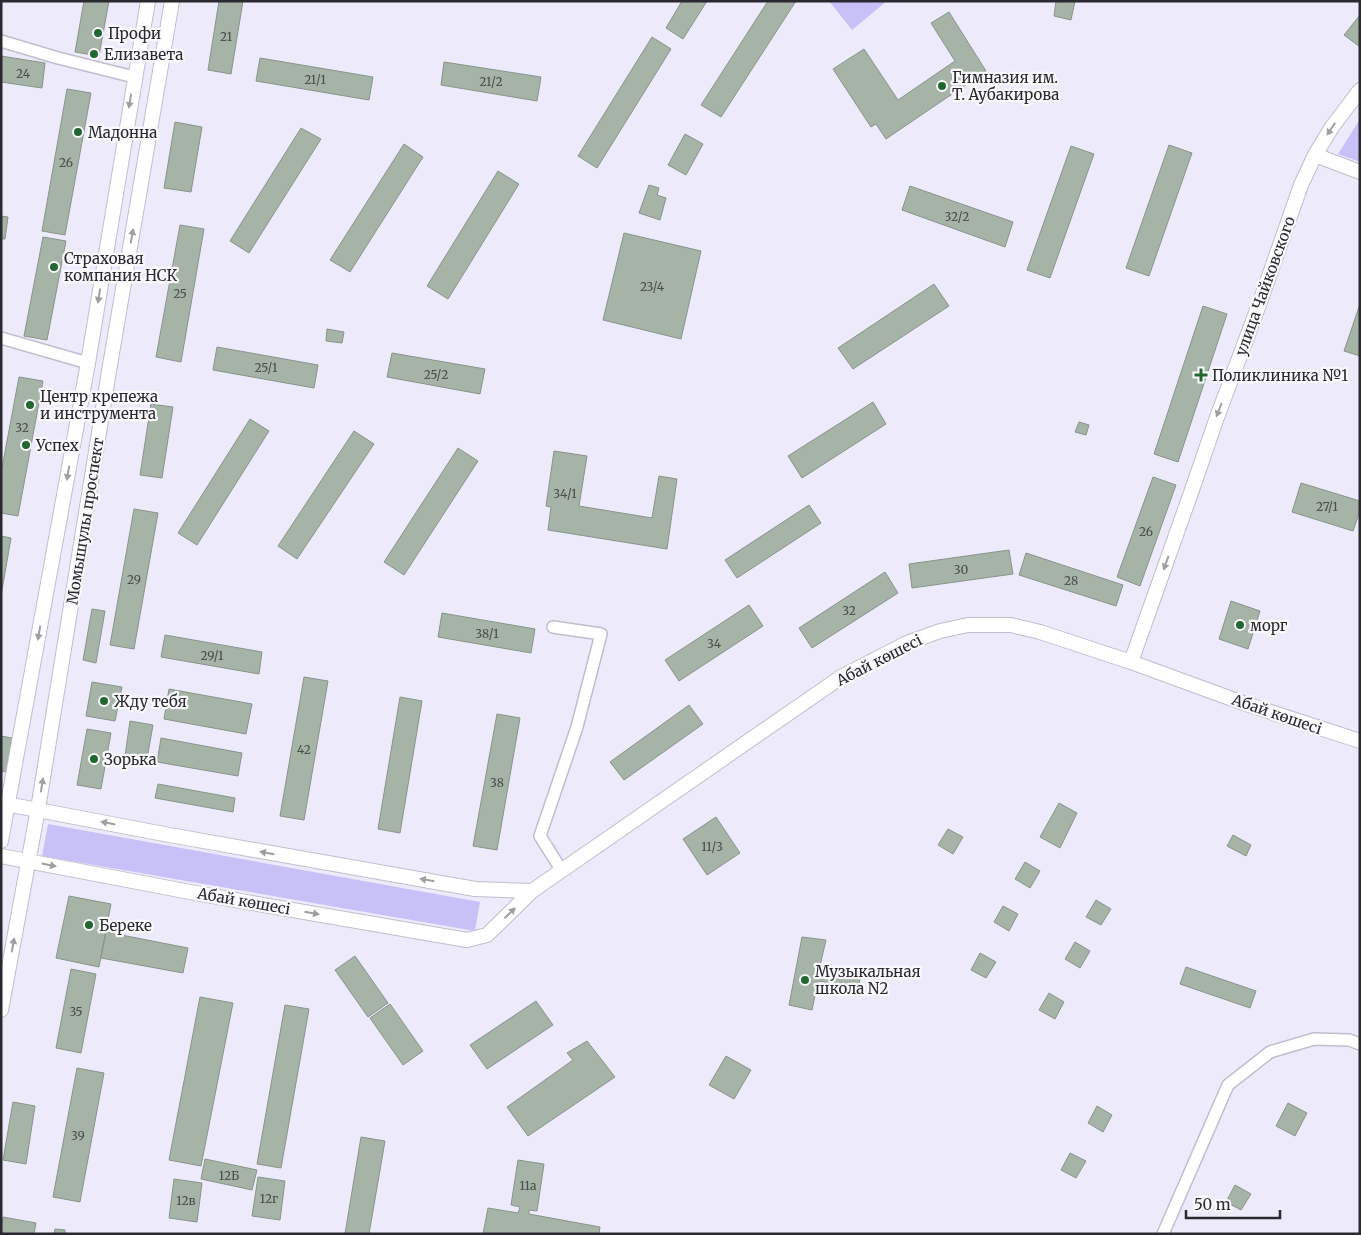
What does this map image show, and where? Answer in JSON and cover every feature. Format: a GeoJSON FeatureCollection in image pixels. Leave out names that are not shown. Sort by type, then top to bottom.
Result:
{"type":"FeatureCollection","features":[{"type":"Feature","properties":{"kind":"street","name":"Момышулы проспект"},"geometry":{"type":"LineString","coordinates":[[1,841],[5,804],[88,363],[148,1]]}},
{"type":"Feature","properties":{"kind":"street","name":"Момышулы проспект"},"geometry":{"type":"LineString","coordinates":[[1,1010],[38,809],[109,371],[172,1]]}},
{"type":"Feature","properties":{"kind":"street"},"geometry":{"type":"LineString","coordinates":[[1,41],[58,58],[158,81]]}},
{"type":"Feature","properties":{"kind":"street","name":"улица Чайковского"},"geometry":{"type":"LineString","coordinates":[[1131,662],[1301,185],[1315,155],[1332,127],[1360,90]]}},
{"type":"Feature","properties":{"kind":"street"},"geometry":{"type":"LineString","coordinates":[[1315,155],[1360,172]]}},
{"type":"Feature","properties":{"kind":"street"},"geometry":{"type":"LineString","coordinates":[[1,338],[88,363],[109,371]]}},
{"type":"Feature","properties":{"kind":"street","name":"Абай көшесі"},"geometry":{"type":"LineString","coordinates":[[1,856],[206,895],[467,940],[487,935],[532,891],[841,677],[907,642],[940,631],[968,625],[1011,625],[1040,632],[1131,662],[1243,703],[1360,741]]}},
{"type":"Feature","properties":{"kind":"street"},"geometry":{"type":"LineString","coordinates":[[553,627],[601,634],[577,727],[540,836],[562,871]]}},
{"type":"Feature","properties":{"kind":"street"},"geometry":{"type":"LineString","coordinates":[[5,804],[475,890],[532,891]]}},
{"type":"Feature","properties":{"kind":"street"},"geometry":{"type":"LineString","coordinates":[[1163,1234],[1228,1085],[1270,1052],[1314,1039],[1349,1040],[1360,1044]]}},
{"type":"Feature","properties":{"kind":"shaded area"},"geometry":{"type":"Polygon","coordinates":[[[829,1],[887,1],[852,30],[829,1]]]}},
{"type":"Feature","properties":{"kind":"shaded area"},"geometry":{"type":"Polygon","coordinates":[[[1360,119],[1360,162],[1338,154],[1360,119]]]}},
{"type":"Feature","properties":{"kind":"shaded area"},"geometry":{"type":"Polygon","coordinates":[[[48,824],[480,902],[475,931],[42,856],[48,824]]]}},
{"type":"Feature","properties":{"kind":"building"},"geometry":{"type":"Polygon","coordinates":[[[84,1],[109,1],[99,56],[75,52],[84,1]]]}},
{"type":"Feature","properties":{"kind":"building"},"geometry":{"type":"Polygon","coordinates":[[[219,1],[243,1],[231,74],[208,70],[219,1]]]}},
{"type":"Feature","properties":{"kind":"building"},"geometry":{"type":"Polygon","coordinates":[[[682,1],[707,1],[683,39],[666,28],[682,1]]]}},
{"type":"Feature","properties":{"kind":"building"},"geometry":{"type":"Polygon","coordinates":[[[768,1],[796,1],[721,117],[701,105],[768,1]]]}},
{"type":"Feature","properties":{"kind":"building"},"geometry":{"type":"Polygon","coordinates":[[[1056,1],[1075,1],[1071,20],[1054,16],[1056,1]]]}},
{"type":"Feature","properties":{"kind":"building","name":"Гимназия им. Т. Аубакирова"},"geometry":{"type":"Polygon","coordinates":[[[949,12],[986,71],[886,139],[876,124],[871,127],[833,69],[864,49],[898,100],[955,61],[931,23],[949,12]]]}},
{"type":"Feature","properties":{"kind":"building"},"geometry":{"type":"Polygon","coordinates":[[[1360,15],[1360,47],[1344,35],[1360,15]]]}},
{"type":"Feature","properties":{"kind":"building"},"geometry":{"type":"Polygon","coordinates":[[[652,37],[671,49],[597,168],[578,156],[652,37]]]}},
{"type":"Feature","properties":{"kind":"building"},"geometry":{"type":"Polygon","coordinates":[[[1,56],[45,63],[42,88],[1,82],[1,56]]]}},
{"type":"Feature","properties":{"kind":"building"},"geometry":{"type":"Polygon","coordinates":[[[260,58],[373,77],[369,100],[256,81],[260,58]]]}},
{"type":"Feature","properties":{"kind":"building"},"geometry":{"type":"Polygon","coordinates":[[[444,62],[541,77],[537,101],[441,85],[444,62]]]}},
{"type":"Feature","properties":{"kind":"building"},"geometry":{"type":"Polygon","coordinates":[[[67,89],[91,93],[65,235],[42,231],[67,89]]]}},
{"type":"Feature","properties":{"kind":"building"},"geometry":{"type":"Polygon","coordinates":[[[175,122],[202,127],[191,192],[164,188],[175,122]]]}},
{"type":"Feature","properties":{"kind":"building"},"geometry":{"type":"Polygon","coordinates":[[[301,128],[321,139],[249,253],[230,241],[301,128]]]}},
{"type":"Feature","properties":{"kind":"building"},"geometry":{"type":"Polygon","coordinates":[[[685,134],[703,144],[686,175],[668,165],[685,134]]]}},
{"type":"Feature","properties":{"kind":"building"},"geometry":{"type":"Polygon","coordinates":[[[404,144],[423,157],[350,272],[330,260],[404,144]]]}},
{"type":"Feature","properties":{"kind":"building"},"geometry":{"type":"Polygon","coordinates":[[[1169,145],[1192,153],[1149,276],[1126,268],[1169,145]]]}},
{"type":"Feature","properties":{"kind":"building"},"geometry":{"type":"Polygon","coordinates":[[[1071,146],[1094,154],[1050,278],[1027,270],[1071,146]]]}},
{"type":"Feature","properties":{"kind":"building"},"geometry":{"type":"Polygon","coordinates":[[[498,171],[519,184],[448,299],[427,286],[498,171]]]}},
{"type":"Feature","properties":{"kind":"building"},"geometry":{"type":"Polygon","coordinates":[[[649,185],[659,188],[657,195],[666,198],[660,220],[639,213],[649,185]]]}},
{"type":"Feature","properties":{"kind":"building"},"geometry":{"type":"Polygon","coordinates":[[[910,186],[1013,222],[1005,247],[902,210],[910,186]]]}},
{"type":"Feature","properties":{"kind":"building"},"geometry":{"type":"Polygon","coordinates":[[[1,216],[8,217],[5,239],[1,239],[1,216]]]}},
{"type":"Feature","properties":{"kind":"building"},"geometry":{"type":"Polygon","coordinates":[[[180,225],[204,229],[181,362],[156,357],[180,225]]]}},
{"type":"Feature","properties":{"kind":"building"},"geometry":{"type":"Polygon","coordinates":[[[624,233],[701,251],[681,339],[603,320],[624,233]]]}},
{"type":"Feature","properties":{"kind":"building"},"geometry":{"type":"Polygon","coordinates":[[[43,237],[66,241],[47,340],[24,336],[43,237]]]}},
{"type":"Feature","properties":{"kind":"building"},"geometry":{"type":"Polygon","coordinates":[[[934,284],[949,306],[853,369],[838,348],[934,284]]]}},
{"type":"Feature","properties":{"kind":"building"},"geometry":{"type":"Polygon","coordinates":[[[1360,304],[1360,356],[1344,351],[1360,304]]]}},
{"type":"Feature","properties":{"kind":"building"},"geometry":{"type":"Polygon","coordinates":[[[1203,306],[1227,314],[1178,462],[1154,454],[1203,306]]]}},
{"type":"Feature","properties":{"kind":"building"},"geometry":{"type":"Polygon","coordinates":[[[327,329],[344,332],[342,343],[326,341],[327,329]]]}},
{"type":"Feature","properties":{"kind":"building"},"geometry":{"type":"Polygon","coordinates":[[[217,347],[318,365],[314,388],[213,370],[217,347]]]}},
{"type":"Feature","properties":{"kind":"building"},"geometry":{"type":"Polygon","coordinates":[[[392,353],[485,369],[480,394],[387,377],[392,353]]]}},
{"type":"Feature","properties":{"kind":"building"},"geometry":{"type":"Polygon","coordinates":[[[19,377],[43,381],[18,516],[1,513],[1,473],[19,377]]]}},
{"type":"Feature","properties":{"kind":"building"},"geometry":{"type":"Polygon","coordinates":[[[873,402],[886,424],[802,478],[788,456],[873,402]]]}},
{"type":"Feature","properties":{"kind":"building"},"geometry":{"type":"Polygon","coordinates":[[[151,404],[173,407],[162,478],[140,475],[151,404]]]}},
{"type":"Feature","properties":{"kind":"building"},"geometry":{"type":"Polygon","coordinates":[[[250,419],[269,431],[197,545],[178,533],[250,419]]]}},
{"type":"Feature","properties":{"kind":"building"},"geometry":{"type":"Polygon","coordinates":[[[1079,422],[1089,425],[1086,435],[1075,432],[1079,422]]]}},
{"type":"Feature","properties":{"kind":"building"},"geometry":{"type":"Polygon","coordinates":[[[354,431],[374,444],[297,559],[278,546],[354,431]]]}},
{"type":"Feature","properties":{"kind":"building"},"geometry":{"type":"Polygon","coordinates":[[[458,448],[478,461],[404,575],[384,562],[458,448]]]}},
{"type":"Feature","properties":{"kind":"building"},"geometry":{"type":"Polygon","coordinates":[[[554,451],[587,456],[579,506],[652,518],[659,476],[677,479],[667,549],[548,530],[551,507],[546,506],[554,451]]]}},
{"type":"Feature","properties":{"kind":"building"},"geometry":{"type":"Polygon","coordinates":[[[1153,477],[1176,485],[1140,586],[1117,577],[1153,477]]]}},
{"type":"Feature","properties":{"kind":"building"},"geometry":{"type":"Polygon","coordinates":[[[1301,483],[1360,501],[1360,511],[1353,531],[1292,512],[1301,483]]]}},
{"type":"Feature","properties":{"kind":"building"},"geometry":{"type":"Polygon","coordinates":[[[809,505],[821,523],[737,578],[725,560],[809,505]]]}},
{"type":"Feature","properties":{"kind":"building"},"geometry":{"type":"Polygon","coordinates":[[[134,509],[158,513],[134,649],[110,645],[134,509]]]}},
{"type":"Feature","properties":{"kind":"building"},"geometry":{"type":"Polygon","coordinates":[[[1,536],[11,538],[1,596],[1,536]]]}},
{"type":"Feature","properties":{"kind":"building"},"geometry":{"type":"Polygon","coordinates":[[[1009,550],[1013,574],[912,588],[909,564],[1009,550]]]}},
{"type":"Feature","properties":{"kind":"building"},"geometry":{"type":"Polygon","coordinates":[[[1026,553],[1123,585],[1116,606],[1019,575],[1026,553]]]}},
{"type":"Feature","properties":{"kind":"building"},"geometry":{"type":"Polygon","coordinates":[[[885,572],[898,593],[812,648],[799,628],[885,572]]]}},
{"type":"Feature","properties":{"kind":"building","name":"морг"},"geometry":{"type":"Polygon","coordinates":[[[1231,601],[1260,611],[1248,649],[1219,639],[1231,601]]]}},
{"type":"Feature","properties":{"kind":"building"},"geometry":{"type":"Polygon","coordinates":[[[749,605],[763,626],[679,681],[665,660],[749,605]]]}},
{"type":"Feature","properties":{"kind":"building"},"geometry":{"type":"Polygon","coordinates":[[[92,609],[105,611],[96,663],[83,660],[92,609]]]}},
{"type":"Feature","properties":{"kind":"building"},"geometry":{"type":"Polygon","coordinates":[[[442,613],[535,629],[531,653],[438,637],[442,613]]]}},
{"type":"Feature","properties":{"kind":"building"},"geometry":{"type":"Polygon","coordinates":[[[165,635],[262,652],[259,674],[161,657],[165,635]]]}},
{"type":"Feature","properties":{"kind":"building"},"geometry":{"type":"Polygon","coordinates":[[[304,677],[328,681],[304,820],[280,816],[304,677]]]}},
{"type":"Feature","properties":{"kind":"building","name":"Жду тебя"},"geometry":{"type":"Polygon","coordinates":[[[92,682],[122,687],[115,721],[86,716],[92,682]]]}},
{"type":"Feature","properties":{"kind":"building"},"geometry":{"type":"Polygon","coordinates":[[[169,689],[252,704],[246,734],[164,719],[169,689]]]}},
{"type":"Feature","properties":{"kind":"building"},"geometry":{"type":"Polygon","coordinates":[[[400,697],[422,701],[400,833],[378,829],[400,697]]]}},
{"type":"Feature","properties":{"kind":"building"},"geometry":{"type":"Polygon","coordinates":[[[689,705],[703,724],[624,780],[610,762],[689,705]]]}},
{"type":"Feature","properties":{"kind":"building"},"geometry":{"type":"Polygon","coordinates":[[[497,714],[520,718],[497,850],[473,846],[497,714]]]}},
{"type":"Feature","properties":{"kind":"building"},"geometry":{"type":"Polygon","coordinates":[[[130,721],[153,725],[147,759],[125,756],[130,721]]]}},
{"type":"Feature","properties":{"kind":"building","name":"Зорька"},"geometry":{"type":"Polygon","coordinates":[[[87,729],[111,733],[101,789],[77,785],[87,729]]]}},
{"type":"Feature","properties":{"kind":"building"},"geometry":{"type":"Polygon","coordinates":[[[1,736],[12,738],[6,772],[1,771],[1,736]]]}},
{"type":"Feature","properties":{"kind":"building"},"geometry":{"type":"Polygon","coordinates":[[[161,738],[242,753],[238,776],[157,762],[161,738]]]}},
{"type":"Feature","properties":{"kind":"building"},"geometry":{"type":"Polygon","coordinates":[[[158,784],[235,798],[233,812],[155,798],[158,784]]]}},
{"type":"Feature","properties":{"kind":"building"},"geometry":{"type":"Polygon","coordinates":[[[1059,803],[1077,813],[1060,848],[1040,837],[1059,803]]]}},
{"type":"Feature","properties":{"kind":"building"},"geometry":{"type":"Polygon","coordinates":[[[716,817],[740,853],[707,875],[683,839],[716,817]]]}},
{"type":"Feature","properties":{"kind":"building"},"geometry":{"type":"Polygon","coordinates":[[[948,829],[963,837],[953,854],[938,845],[948,829]]]}},
{"type":"Feature","properties":{"kind":"building"},"geometry":{"type":"Polygon","coordinates":[[[1233,835],[1251,845],[1246,856],[1227,846],[1233,835]]]}},
{"type":"Feature","properties":{"kind":"building"},"geometry":{"type":"Polygon","coordinates":[[[1025,862],[1040,871],[1030,888],[1015,879],[1025,862]]]}},
{"type":"Feature","properties":{"kind":"building"},"geometry":{"type":"Polygon","coordinates":[[[69,896],[111,904],[99,967],[56,958],[69,896]]]}},
{"type":"Feature","properties":{"kind":"building"},"geometry":{"type":"Polygon","coordinates":[[[1096,900],[1111,909],[1101,925],[1086,917],[1096,900]]]}},
{"type":"Feature","properties":{"kind":"building"},"geometry":{"type":"Polygon","coordinates":[[[1003,906],[1018,914],[1009,931],[994,922],[1003,906]]]}},
{"type":"Feature","properties":{"kind":"building"},"geometry":{"type":"Polygon","coordinates":[[[106,932],[188,948],[183,973],[101,958],[106,932]]]}},
{"type":"Feature","properties":{"kind":"building"},"geometry":{"type":"Polygon","coordinates":[[[802,937],[826,940],[819,970],[826,972],[829,966],[862,970],[857,992],[826,988],[825,982],[818,981],[812,1010],[789,1005],[802,937]]]}},
{"type":"Feature","properties":{"kind":"building"},"geometry":{"type":"Polygon","coordinates":[[[1075,942],[1090,951],[1080,968],[1065,959],[1075,942]]]}},
{"type":"Feature","properties":{"kind":"building"},"geometry":{"type":"Polygon","coordinates":[[[980,953],[996,962],[986,978],[971,970],[980,953]]]}},
{"type":"Feature","properties":{"kind":"building"},"geometry":{"type":"Polygon","coordinates":[[[355,956],[388,1003],[368,1017],[335,970],[355,956]]]}},
{"type":"Feature","properties":{"kind":"building"},"geometry":{"type":"Polygon","coordinates":[[[1186,967],[1256,991],[1250,1008],[1180,984],[1186,967]]]}},
{"type":"Feature","properties":{"kind":"building"},"geometry":{"type":"Polygon","coordinates":[[[71,969],[96,974],[81,1053],[56,1048],[71,969]]]}},
{"type":"Feature","properties":{"kind":"building"},"geometry":{"type":"Polygon","coordinates":[[[1049,993],[1064,1002],[1055,1019],[1039,1010],[1049,993]]]}},
{"type":"Feature","properties":{"kind":"building"},"geometry":{"type":"Polygon","coordinates":[[[200,997],[233,1003],[201,1166],[169,1160],[200,997]]]}},
{"type":"Feature","properties":{"kind":"building"},"geometry":{"type":"Polygon","coordinates":[[[536,1001],[553,1025],[487,1069],[470,1045],[536,1001]]]}},
{"type":"Feature","properties":{"kind":"building"},"geometry":{"type":"Polygon","coordinates":[[[390,1004],[423,1051],[403,1065],[370,1018],[390,1004]]]}},
{"type":"Feature","properties":{"kind":"building"},"geometry":{"type":"Polygon","coordinates":[[[285,1005],[309,1009],[281,1168],[257,1164],[285,1005]]]}},
{"type":"Feature","properties":{"kind":"building"},"geometry":{"type":"Polygon","coordinates":[[[587,1041],[615,1077],[528,1136],[507,1107],[573,1060],[567,1053],[587,1041]]]}},
{"type":"Feature","properties":{"kind":"building"},"geometry":{"type":"Polygon","coordinates":[[[726,1056],[751,1070],[734,1099],[709,1085],[726,1056]]]}},
{"type":"Feature","properties":{"kind":"building"},"geometry":{"type":"Polygon","coordinates":[[[77,1068],[104,1073],[80,1202],[53,1197],[77,1068]]]}},
{"type":"Feature","properties":{"kind":"building"},"geometry":{"type":"Polygon","coordinates":[[[13,1102],[35,1106],[26,1164],[3,1160],[13,1102]]]}},
{"type":"Feature","properties":{"kind":"building"},"geometry":{"type":"Polygon","coordinates":[[[1288,1103],[1307,1113],[1295,1136],[1276,1126],[1288,1103]]]}},
{"type":"Feature","properties":{"kind":"building"},"geometry":{"type":"Polygon","coordinates":[[[1097,1106],[1112,1115],[1103,1132],[1088,1123],[1097,1106]]]}},
{"type":"Feature","properties":{"kind":"building"},"geometry":{"type":"Polygon","coordinates":[[[361,1137],[385,1141],[369,1234],[345,1234],[361,1137]]]}},
{"type":"Feature","properties":{"kind":"building"},"geometry":{"type":"Polygon","coordinates":[[[1070,1153],[1086,1161],[1076,1178],[1061,1170],[1070,1153]]]}},
{"type":"Feature","properties":{"kind":"building"},"geometry":{"type":"Polygon","coordinates":[[[205,1159],[257,1170],[252,1190],[201,1179],[205,1159]]]}},
{"type":"Feature","properties":{"kind":"building"},"geometry":{"type":"Polygon","coordinates":[[[518,1160],[544,1164],[537,1211],[529,1210],[529,1214],[600,1227],[599,1234],[483,1234],[488,1208],[518,1213],[520,1207],[511,1205],[518,1160]]]}},
{"type":"Feature","properties":{"kind":"building"},"geometry":{"type":"Polygon","coordinates":[[[258,1177],[285,1181],[280,1220],[252,1216],[258,1177]]]}},
{"type":"Feature","properties":{"kind":"building"},"geometry":{"type":"Polygon","coordinates":[[[174,1179],[202,1183],[197,1222],[169,1218],[174,1179]]]}},
{"type":"Feature","properties":{"kind":"building"},"geometry":{"type":"Polygon","coordinates":[[[1235,1185],[1251,1194],[1241,1210],[1226,1202],[1235,1185]]]}},
{"type":"Feature","properties":{"kind":"building"},"geometry":{"type":"Polygon","coordinates":[[[3,1217],[36,1223],[34,1234],[1,1234],[3,1217]]]}},
{"type":"Feature","properties":{"kind":"building"},"geometry":{"type":"Polygon","coordinates":[[[55,1229],[65,1230],[65,1234],[54,1234],[55,1229]]]}},
{"type":"Feature","properties":{"kind":"place","name":"Профи"},"geometry":{"type":"Point","coordinates":[98,33]}},
{"type":"Feature","properties":{"kind":"place","name":"Елизавета"},"geometry":{"type":"Point","coordinates":[94,54]}},
{"type":"Feature","properties":{"kind":"place","name":"Гимназия им. Т. Аубакирова"},"geometry":{"type":"Point","coordinates":[942,86]}},
{"type":"Feature","properties":{"kind":"place","name":"Мадонна"},"geometry":{"type":"Point","coordinates":[78,132]}},
{"type":"Feature","properties":{"kind":"place","name":"Страховая компания НСК"},"geometry":{"type":"Point","coordinates":[54,267]}},
{"type":"Feature","properties":{"kind":"place","name":"Поликлиника №1"},"geometry":{"type":"Point","coordinates":[1201,375]}},
{"type":"Feature","properties":{"kind":"place","name":"Центр крепежа и инструмента"},"geometry":{"type":"Point","coordinates":[30,405]}},
{"type":"Feature","properties":{"kind":"place","name":"Успех"},"geometry":{"type":"Point","coordinates":[26,445]}},
{"type":"Feature","properties":{"kind":"place","name":"морг"},"geometry":{"type":"Point","coordinates":[1240,625]}},
{"type":"Feature","properties":{"kind":"place","name":"Жду тебя"},"geometry":{"type":"Point","coordinates":[104,701]}},
{"type":"Feature","properties":{"kind":"place","name":"Зорька"},"geometry":{"type":"Point","coordinates":[94,759]}},
{"type":"Feature","properties":{"kind":"place","name":"Береке"},"geometry":{"type":"Point","coordinates":[89,925]}},
{"type":"Feature","properties":{"kind":"place","name":"Музыкальная школа N2"},"geometry":{"type":"Point","coordinates":[805,980]}}]}
